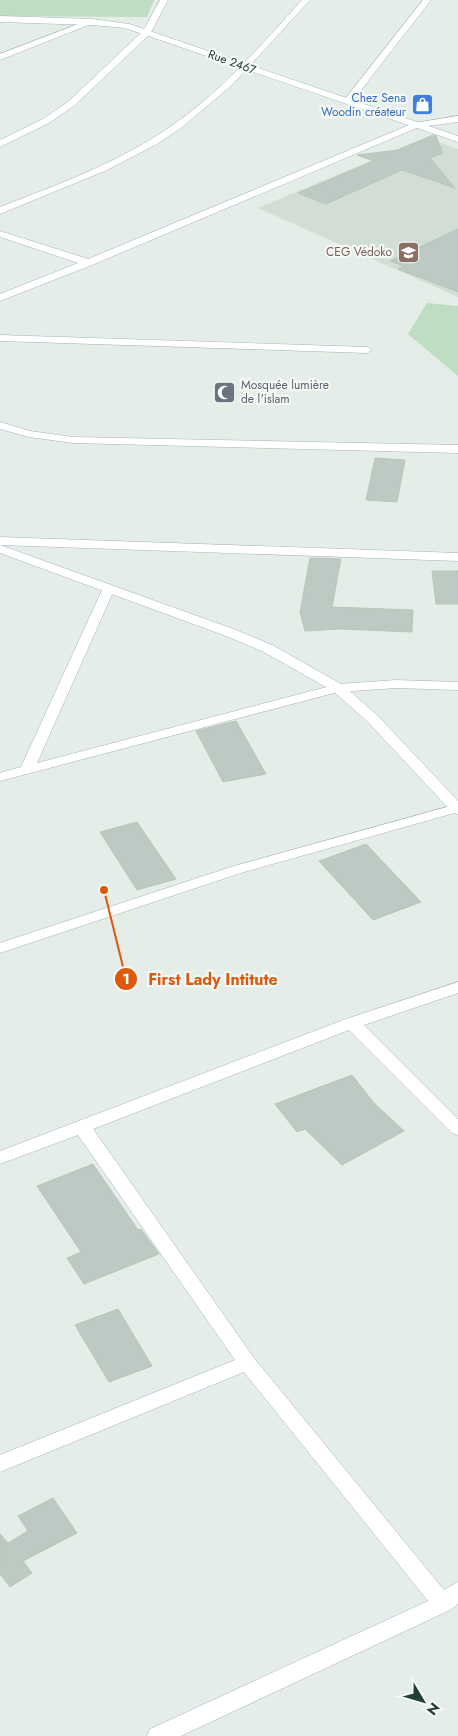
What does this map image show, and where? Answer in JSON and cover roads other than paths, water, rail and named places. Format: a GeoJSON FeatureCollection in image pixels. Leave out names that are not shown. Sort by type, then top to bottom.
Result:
{"type":"FeatureCollection","features":[{"type":"Feature","properties":{"kind":"street"},"geometry":{"type":"LineString","coordinates":[[0,144],[46,121],[72,103],[147,32],[164,0]]}},
{"type":"Feature","properties":{"kind":"street"},"geometry":{"type":"LineString","coordinates":[[0,211],[98,170],[148,145],[201,109],[244,67],[306,0]]}},
{"type":"Feature","properties":{"kind":"street"},"geometry":{"type":"LineString","coordinates":[[348,101],[427,0]]}},
{"type":"Feature","properties":{"kind":"street","name":"Rue 2467"},"geometry":{"type":"LineString","coordinates":[[0,19],[111,23],[147,32],[244,67],[458,139]]}},
{"type":"Feature","properties":{"kind":"street"},"geometry":{"type":"LineString","coordinates":[[0,57],[92,22]]}},
{"type":"Feature","properties":{"kind":"street"},"geometry":{"type":"LineString","coordinates":[[0,298],[417,125],[458,119]]}},
{"type":"Feature","properties":{"kind":"street"},"geometry":{"type":"LineString","coordinates":[[0,234],[88,263]]}},
{"type":"Feature","properties":{"kind":"street"},"geometry":{"type":"LineString","coordinates":[[0,338],[367,350]]}},
{"type":"Feature","properties":{"kind":"street"},"geometry":{"type":"LineString","coordinates":[[0,425],[29,434],[73,440],[458,449]]}},
{"type":"Feature","properties":{"kind":"street"},"geometry":{"type":"LineString","coordinates":[[0,541],[458,557]]}},
{"type":"Feature","properties":{"kind":"street"},"geometry":{"type":"LineString","coordinates":[[0,549],[267,648],[338,688],[372,720],[457,809],[308,852],[239,869],[0,948]]}},
{"type":"Feature","properties":{"kind":"street"},"geometry":{"type":"LineString","coordinates":[[27,768],[109,588]]}},
{"type":"Feature","properties":{"kind":"street"},"geometry":{"type":"LineString","coordinates":[[0,777],[27,768],[338,688],[396,684],[458,686]]}},
{"type":"Feature","properties":{"kind":"street"},"geometry":{"type":"LineString","coordinates":[[0,1158],[352,1023],[458,987]]}},
{"type":"Feature","properties":{"kind":"street"},"geometry":{"type":"LineString","coordinates":[[352,1023],[458,1129]]}},
{"type":"Feature","properties":{"kind":"street"},"geometry":{"type":"LineString","coordinates":[[82,1127],[247,1363],[450,1598],[158,1736]]}},
{"type":"Feature","properties":{"kind":"street"},"geometry":{"type":"LineString","coordinates":[[0,1464],[247,1363]]}},
{"type":"Feature","properties":{"kind":"place","name":"Chez Sena Woodin créateur"},"geometry":{"type":"Point","coordinates":[422,105]}},
{"type":"Feature","properties":{"kind":"place","name":"CEG Védoko"},"geometry":{"type":"Point","coordinates":[408,252]}},
{"type":"Feature","properties":{"kind":"place","name":"Mosquée lumière de l'islam"},"geometry":{"type":"Point","coordinates":[225,392]}},
{"type":"Feature","properties":{"kind":"place","name":"First Lady Intitute"},"geometry":{"type":"Point","coordinates":[104,890]}}]}
